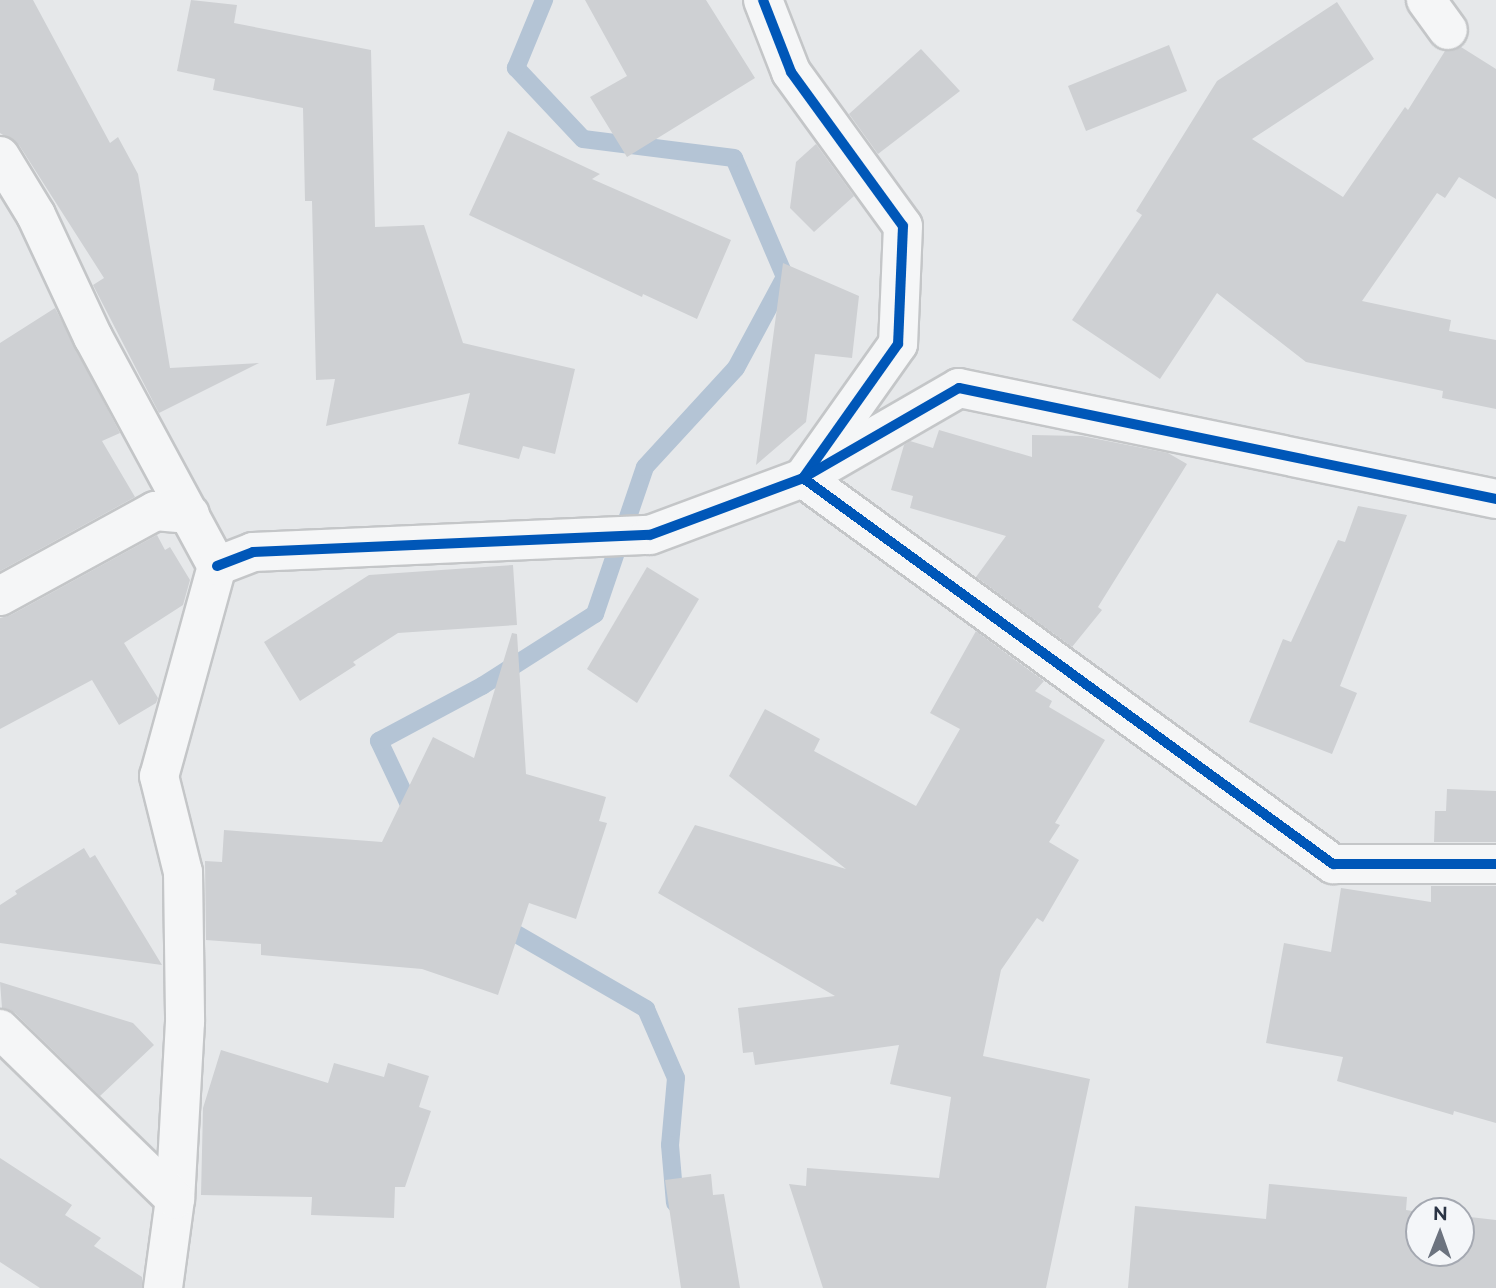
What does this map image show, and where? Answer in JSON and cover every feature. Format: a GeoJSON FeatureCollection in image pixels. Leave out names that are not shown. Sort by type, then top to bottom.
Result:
{"type":"FeatureCollection","features":[{"type":"Feature","properties":{"kind":"street"},"geometry":{"type":"LineString","coordinates":[[763,0],[790,72],[903,226],[898,344],[803,478]]}},
{"type":"Feature","properties":{"kind":"street"},"geometry":{"type":"LineString","coordinates":[[0,156],[36,215],[93,337],[218,565],[159,776],[183,872],[185,1022],[175,1199],[163,1288]]}},
{"type":"Feature","properties":{"kind":"street"},"geometry":{"type":"LineString","coordinates":[[218,565],[253,552],[649,535],[803,478],[959,388],[1496,499]]}},
{"type":"Feature","properties":{"kind":"street"},"geometry":{"type":"LineString","coordinates":[[803,478],[1333,864],[1496,864]]}},
{"type":"Feature","properties":{"kind":"street"},"geometry":{"type":"LineString","coordinates":[[0,596],[155,512],[190,514]]}},
{"type":"Feature","properties":{"kind":"street"},"geometry":{"type":"LineString","coordinates":[[0,1029],[175,1199]]}},
{"type":"Feature","properties":{"kind":"building"},"geometry":{"type":"Polygon","coordinates":[[[0,0],[33,0],[110,143],[118,137],[138,174],[170,368],[259,363],[159,413],[93,285],[104,278],[19,145],[0,133],[0,0]]]}},
{"type":"Feature","properties":{"kind":"building"},"geometry":{"type":"Polygon","coordinates":[[[191,0],[237,5],[234,23],[371,50],[375,227],[424,225],[463,343],[575,369],[555,454],[523,446],[519,459],[458,444],[470,393],[326,426],[335,379],[316,380],[312,201],[305,201],[303,108],[213,90],[215,79],[177,71],[191,0]]]}},
{"type":"Feature","properties":{"kind":"building"},"geometry":{"type":"Polygon","coordinates":[[[585,0],[706,0],[755,78],[627,157],[590,97],[627,76],[585,0]]]}},
{"type":"Feature","properties":{"kind":"building"},"geometry":{"type":"Polygon","coordinates":[[[1337,2],[1374,59],[1252,139],[1343,197],[1405,107],[1408,110],[1445,51],[1461,47],[1496,69],[1496,199],[1459,177],[1445,198],[1437,193],[1362,301],[1451,320],[1449,331],[1496,340],[1496,409],[1442,398],[1443,391],[1306,362],[1217,293],[1160,379],[1072,320],[1142,215],[1136,211],[1217,81],[1337,2]]]}},
{"type":"Feature","properties":{"kind":"building"},"geometry":{"type":"Polygon","coordinates":[[[1169,45],[1187,91],[1086,131],[1068,86],[1169,45]]]}},
{"type":"Feature","properties":{"kind":"building"},"geometry":{"type":"Polygon","coordinates":[[[921,49],[960,91],[878,154],[849,114],[921,49]]]}},
{"type":"Feature","properties":{"kind":"building"},"geometry":{"type":"Polygon","coordinates":[[[508,131],[600,174],[592,179],[731,240],[697,319],[643,294],[642,297],[469,215],[508,131]]]}},
{"type":"Feature","properties":{"kind":"building"},"geometry":{"type":"Polygon","coordinates":[[[816,144],[854,196],[814,232],[790,208],[796,162],[816,144]]]}},
{"type":"Feature","properties":{"kind":"building"},"geometry":{"type":"Polygon","coordinates":[[[783,263],[859,296],[852,358],[815,354],[806,422],[756,465],[783,263]]]}},
{"type":"Feature","properties":{"kind":"building"},"geometry":{"type":"Polygon","coordinates":[[[55,308],[120,433],[102,441],[135,497],[0,571],[0,343],[55,308]]]}},
{"type":"Feature","properties":{"kind":"building"},"geometry":{"type":"Polygon","coordinates":[[[939,430],[1032,457],[1032,435],[1082,436],[1168,453],[1187,464],[1098,607],[1102,610],[1072,647],[976,577],[1006,536],[910,508],[913,496],[891,490],[904,445],[910,441],[933,448],[939,430]]]}},
{"type":"Feature","properties":{"kind":"building"},"geometry":{"type":"Polygon","coordinates":[[[1358,506],[1407,515],[1340,686],[1357,693],[1332,754],[1249,722],[1283,639],[1291,642],[1338,540],[1345,542],[1358,506]]]}},
{"type":"Feature","properties":{"kind":"building"},"geometry":{"type":"Polygon","coordinates":[[[157,535],[165,550],[170,547],[190,580],[183,605],[124,643],[158,698],[156,703],[119,725],[92,680],[0,729],[0,618],[11,615],[157,535]]]}},
{"type":"Feature","properties":{"kind":"building"},"geometry":{"type":"Polygon","coordinates":[[[513,565],[517,625],[398,633],[353,662],[356,665],[300,701],[264,642],[369,575],[513,565]]]}},
{"type":"Feature","properties":{"kind":"building"},"geometry":{"type":"Polygon","coordinates":[[[647,567],[699,599],[637,703],[587,669],[647,567]]]}},
{"type":"Feature","properties":{"kind":"building"},"geometry":{"type":"Polygon","coordinates":[[[976,631],[1044,681],[1035,691],[1052,701],[1049,707],[1105,740],[1055,823],[1060,825],[1049,842],[1079,860],[1043,922],[1037,918],[1001,970],[983,1056],[1090,1079],[1046,1288],[823,1288],[789,1184],[806,1186],[807,1168],[939,1178],[951,1097],[890,1084],[899,1045],[755,1065],[753,1052],[743,1053],[738,1008],[835,996],[658,893],[695,825],[846,869],[729,776],[765,709],[820,739],[814,751],[916,806],[960,729],[930,713],[976,631]]]}},
{"type":"Feature","properties":{"kind":"building"},"geometry":{"type":"Polygon","coordinates":[[[512,633],[517,634],[526,774],[606,797],[599,821],[607,823],[576,919],[529,903],[498,995],[422,969],[261,955],[261,944],[206,940],[205,861],[222,862],[224,830],[382,842],[433,737],[474,758],[512,633]]]}},
{"type":"Feature","properties":{"kind":"building"},"geometry":{"type":"Polygon","coordinates":[[[1447,789],[1496,791],[1496,842],[1434,842],[1435,811],[1446,811],[1447,789]]]}},
{"type":"Feature","properties":{"kind":"building"},"geometry":{"type":"Polygon","coordinates":[[[84,848],[90,858],[95,855],[162,965],[0,943],[0,905],[17,894],[15,891],[84,848]]]}},
{"type":"Feature","properties":{"kind":"building"},"geometry":{"type":"Polygon","coordinates":[[[1431,886],[1496,886],[1496,1123],[1454,1111],[1453,1115],[1337,1081],[1343,1057],[1266,1043],[1284,943],[1331,952],[1341,888],[1431,902],[1431,886]]]}},
{"type":"Feature","properties":{"kind":"building"},"geometry":{"type":"Polygon","coordinates":[[[0,982],[133,1023],[154,1045],[100,1096],[15,1013],[2,1008],[0,982]]]}},
{"type":"Feature","properties":{"kind":"building"},"geometry":{"type":"Polygon","coordinates":[[[221,1050],[328,1083],[334,1063],[384,1077],[388,1063],[429,1076],[419,1107],[431,1111],[405,1187],[395,1187],[394,1218],[311,1215],[312,1197],[201,1195],[203,1108],[221,1050]]]}},
{"type":"Feature","properties":{"kind":"building"},"geometry":{"type":"Polygon","coordinates":[[[0,1158],[72,1205],[65,1215],[101,1238],[94,1246],[142,1277],[142,1288],[40,1288],[0,1262],[0,1158]]]}},
{"type":"Feature","properties":{"kind":"building"},"geometry":{"type":"Polygon","coordinates":[[[711,1174],[713,1195],[724,1194],[740,1288],[681,1288],[665,1180],[711,1174]]]}},
{"type":"Feature","properties":{"kind":"building"},"geometry":{"type":"Polygon","coordinates":[[[1269,1184],[1407,1197],[1405,1267],[1475,1267],[1475,1218],[1496,1220],[1496,1288],[1128,1288],[1135,1206],[1266,1219],[1269,1184]]]}},
{"type":"Feature","properties":{"kind":"waterway"},"geometry":{"type":"LineString","coordinates":[[414,815],[379,741],[482,686],[595,614],[645,467],[736,368],[785,277],[734,158],[583,139],[516,68],[544,0]]}},
{"type":"Feature","properties":{"kind":"waterway"},"geometry":{"type":"LineString","coordinates":[[499,924],[646,1009],[676,1078],[670,1145],[675,1203]]}},
{"type":"Feature","properties":{"kind":"cycle path"},"geometry":{"type":"LineString","coordinates":[[763,0],[791,72],[903,226],[898,344],[803,478],[1333,864],[1496,864]]}},
{"type":"Feature","properties":{"kind":"cycle path"},"geometry":{"type":"LineString","coordinates":[[217,566],[253,552],[650,535],[803,478],[959,388],[1496,499]]}}]}
